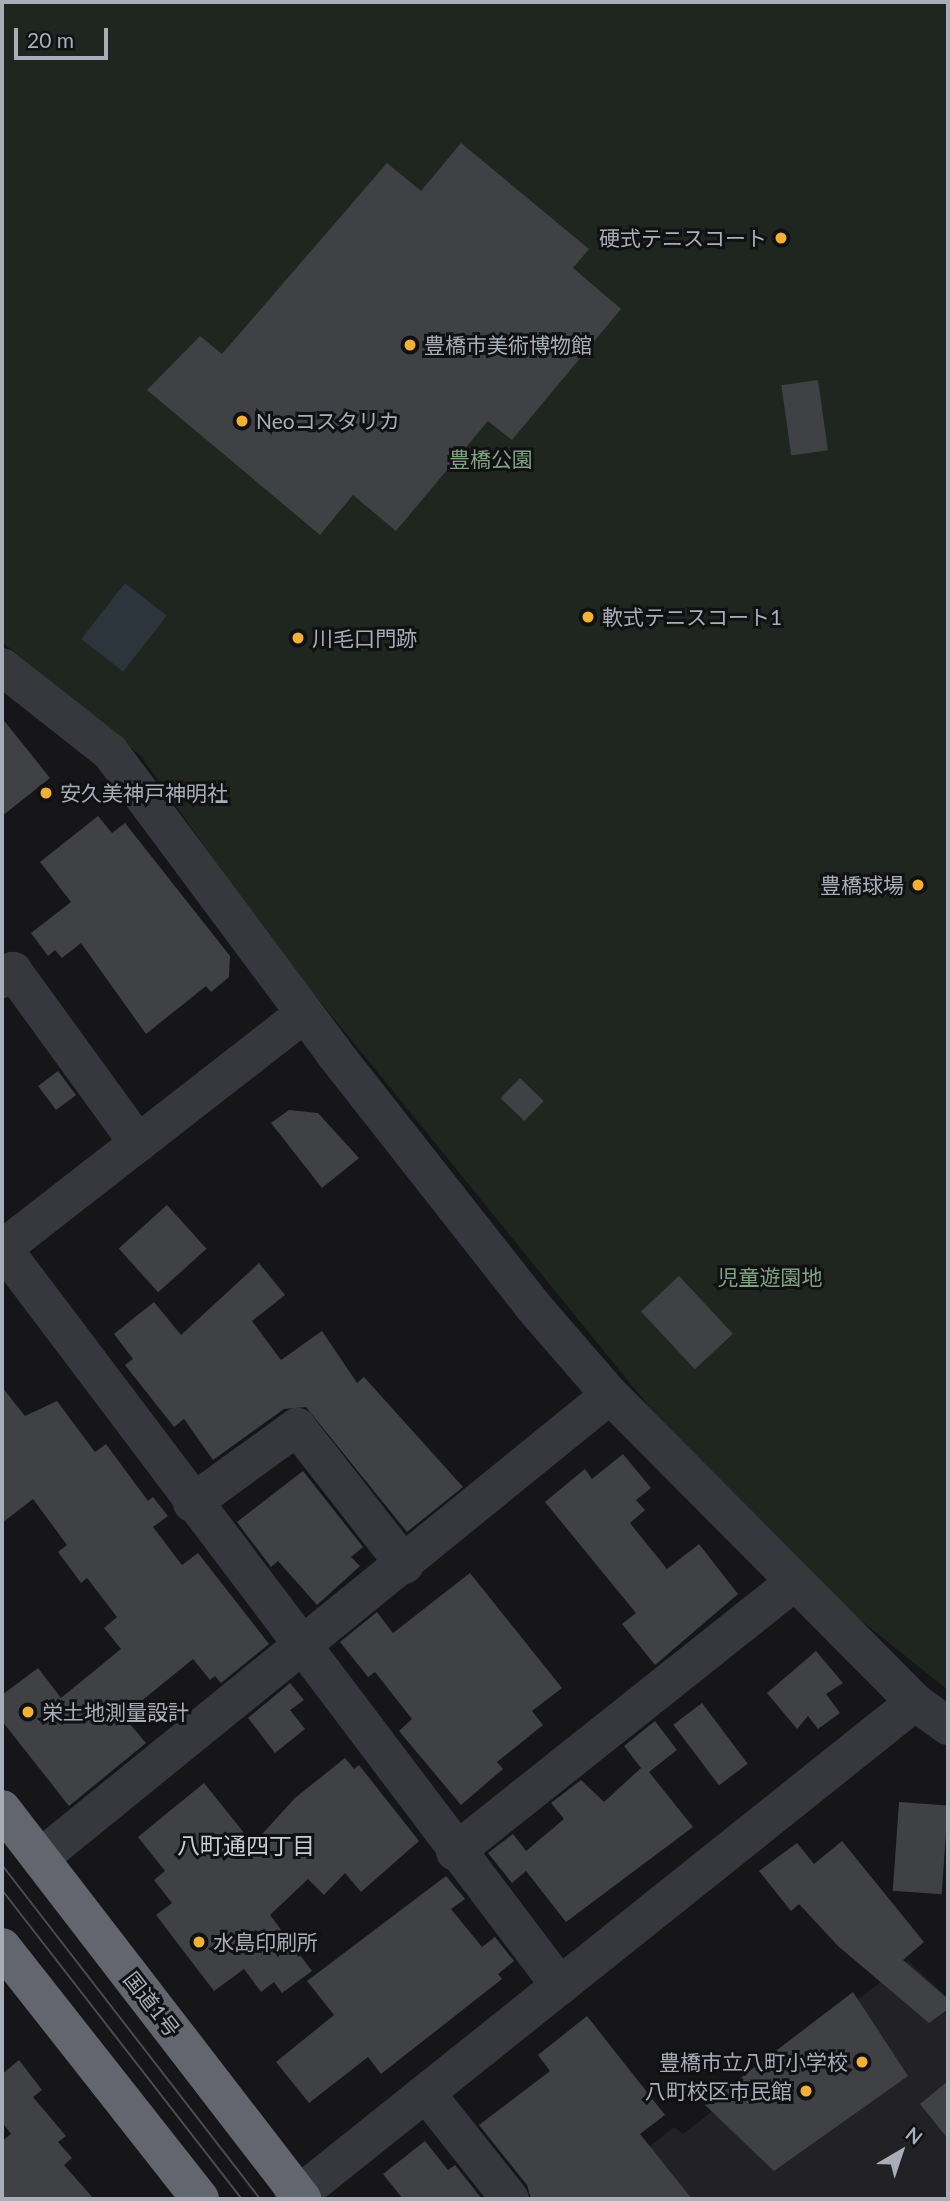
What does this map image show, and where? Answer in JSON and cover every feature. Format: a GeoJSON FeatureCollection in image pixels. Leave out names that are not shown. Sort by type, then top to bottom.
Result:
{"type":"FeatureCollection","features":[{"type":"Feature","properties":{"kind":"highway","name":"国道1号"},"geometry":{"type":"LineString","coordinates":[[2,1809],[298,2198]]}},
{"type":"Feature","properties":{"kind":"highway"},"geometry":{"type":"LineString","coordinates":[[2,1947],[200,2199]]}},
{"type":"Feature","properties":{"kind":"street"},"geometry":{"type":"LineString","coordinates":[[2,667],[110,752],[304,1014],[532,1306],[610,1395],[915,1702],[948,1726]]}},
{"type":"Feature","properties":{"kind":"street"},"geometry":{"type":"LineString","coordinates":[[2,979],[13,971],[138,1143]]}},
{"type":"Feature","properties":{"kind":"street"},"geometry":{"type":"LineString","coordinates":[[304,1014],[2,1248],[455,1852],[560,1986]]}},
{"type":"Feature","properties":{"kind":"street"},"geometry":{"type":"LineString","coordinates":[[40,1858],[300,1645],[405,1565],[610,1395]]}},
{"type":"Feature","properties":{"kind":"street"},"geometry":{"type":"LineString","coordinates":[[192,1503],[297,1427],[405,1565]]}},
{"type":"Feature","properties":{"kind":"street"},"geometry":{"type":"LineString","coordinates":[[455,1852],[795,1582]]}},
{"type":"Feature","properties":{"kind":"street"},"geometry":{"type":"LineString","coordinates":[[298,2198],[915,1702]]}},
{"type":"Feature","properties":{"kind":"street"},"geometry":{"type":"LineString","coordinates":[[426,2093],[510,2199]]}},
{"type":"Feature","properties":{"kind":"shaded area"},"geometry":{"type":"Polygon","coordinates":[[[125,583],[167,616],[123,672],[81,639],[125,583]]]}},
{"type":"Feature","properties":{"kind":"shaded area","name":"豊橋市立八町小学校"},"geometry":{"type":"Polygon","coordinates":[[[908,1961],[948,1998],[948,2199],[584,2199],[674,2127],[683,2134],[908,1961]]]}},
{"type":"Feature","properties":{"kind":"green space","name":"豊橋公園"},"geometry":{"type":"Polygon","coordinates":[[[2,2],[948,2],[948,1690],[848,1610],[651,1409],[271,941],[141,756],[2,642],[2,2]]]}},
{"type":"Feature","properties":{"kind":"building","name":"豊橋市美術博物館"},"geometry":{"type":"Polygon","coordinates":[[[461,143],[589,249],[573,268],[621,309],[512,440],[488,421],[396,531],[353,495],[320,535],[147,390],[200,336],[222,354],[387,163],[421,191],[461,143]]]}},
{"type":"Feature","properties":{"kind":"building"},"geometry":{"type":"Polygon","coordinates":[[[818,380],[828,450],[791,455],[781,385],[818,380]]]}},
{"type":"Feature","properties":{"kind":"building"},"geometry":{"type":"Polygon","coordinates":[[[2,718],[50,778],[2,816],[2,718]]]}},
{"type":"Feature","properties":{"kind":"building"},"geometry":{"type":"Polygon","coordinates":[[[98,816],[112,833],[125,823],[230,956],[229,977],[211,992],[206,986],[146,1034],[81,943],[62,958],[55,950],[48,956],[31,933],[71,902],[40,862],[98,816]]]}},
{"type":"Feature","properties":{"kind":"building"},"geometry":{"type":"Polygon","coordinates":[[[58,1071],[76,1095],[56,1110],[38,1086],[58,1071]]]}},
{"type":"Feature","properties":{"kind":"building"},"geometry":{"type":"Polygon","coordinates":[[[520,1078],[544,1101],[524,1121],[501,1098],[520,1078]]]}},
{"type":"Feature","properties":{"kind":"building"},"geometry":{"type":"Polygon","coordinates":[[[289,1110],[318,1113],[359,1158],[322,1188],[271,1123],[289,1110]]]}},
{"type":"Feature","properties":{"kind":"building"},"geometry":{"type":"Polygon","coordinates":[[[167,1205],[206,1249],[158,1292],[119,1248],[167,1205]]]}},
{"type":"Feature","properties":{"kind":"building"},"geometry":{"type":"Polygon","coordinates":[[[259,1263],[285,1295],[252,1321],[281,1360],[322,1331],[357,1383],[364,1377],[463,1487],[407,1532],[306,1407],[284,1409],[213,1460],[184,1419],[174,1427],[125,1365],[133,1359],[114,1334],[154,1302],[181,1335],[259,1263]]]}},
{"type":"Feature","properties":{"kind":"building"},"geometry":{"type":"Polygon","coordinates":[[[679,1276],[733,1334],[695,1369],[641,1311],[679,1276]]]}},
{"type":"Feature","properties":{"kind":"building"},"geometry":{"type":"Polygon","coordinates":[[[2,1387],[25,1416],[57,1401],[95,1452],[106,1444],[148,1501],[153,1497],[168,1516],[153,1527],[182,1565],[198,1553],[269,1644],[221,1683],[215,1676],[210,1680],[193,1659],[123,1716],[146,1743],[69,1806],[2,1721],[2,1695],[38,1668],[61,1698],[121,1649],[104,1628],[117,1617],[87,1578],[81,1583],[58,1552],[67,1545],[33,1499],[2,1523],[2,1387]]]}},
{"type":"Feature","properties":{"kind":"building"},"geometry":{"type":"Polygon","coordinates":[[[623,1454],[651,1488],[636,1500],[645,1510],[630,1523],[667,1569],[699,1544],[738,1594],[655,1665],[622,1624],[636,1613],[545,1502],[585,1469],[592,1479],[623,1454]]]}},
{"type":"Feature","properties":{"kind":"building"},"geometry":{"type":"Polygon","coordinates":[[[303,1471],[363,1547],[351,1557],[360,1566],[317,1605],[278,1561],[271,1567],[237,1522],[303,1471]]]}},
{"type":"Feature","properties":{"kind":"building"},"geometry":{"type":"Polygon","coordinates":[[[470,1573],[562,1688],[532,1711],[543,1725],[497,1762],[503,1769],[461,1805],[399,1731],[412,1719],[375,1672],[368,1677],[340,1642],[377,1612],[393,1633],[470,1573]]]}},
{"type":"Feature","properties":{"kind":"building"},"geometry":{"type":"Polygon","coordinates":[[[816,1651],[843,1683],[826,1694],[840,1713],[818,1729],[808,1716],[797,1729],[767,1693],[816,1651]]]}},
{"type":"Feature","properties":{"kind":"building"},"geometry":{"type":"Polygon","coordinates":[[[290,1683],[304,1700],[290,1710],[305,1729],[275,1753],[248,1718],[290,1683]]]}},
{"type":"Feature","properties":{"kind":"building"},"geometry":{"type":"Polygon","coordinates":[[[702,1703],[748,1764],[719,1785],[673,1725],[702,1703]]]}},
{"type":"Feature","properties":{"kind":"building"},"geometry":{"type":"Polygon","coordinates":[[[655,1721],[677,1750],[649,1772],[693,1827],[566,1922],[526,1871],[512,1883],[488,1853],[513,1834],[526,1851],[564,1819],[551,1803],[581,1780],[604,1802],[641,1768],[624,1746],[655,1721]]]}},
{"type":"Feature","properties":{"kind":"building"},"geometry":{"type":"Polygon","coordinates":[[[345,1758],[354,1769],[359,1765],[419,1841],[361,1892],[345,1873],[324,1895],[308,1879],[270,1915],[312,1971],[282,1993],[274,1982],[261,1992],[244,1969],[214,1991],[156,1915],[172,1903],[154,1880],[165,1871],[138,1837],[204,1783],[253,1844],[295,1798],[345,1758]]]}},
{"type":"Feature","properties":{"kind":"building"},"geometry":{"type":"Polygon","coordinates":[[[899,1802],[948,1805],[942,1894],[893,1891],[899,1802]]]}},
{"type":"Feature","properties":{"kind":"building"},"geometry":{"type":"Polygon","coordinates":[[[842,1841],[924,1942],[903,1960],[948,1999],[948,2009],[929,2023],[838,1946],[799,1904],[791,1911],[759,1871],[797,1843],[814,1864],[842,1841]]]}},
{"type":"Feature","properties":{"kind":"building"},"geometry":{"type":"Polygon","coordinates":[[[446,1876],[465,1899],[451,1909],[482,1947],[495,1937],[514,1961],[498,1974],[502,1979],[381,2074],[368,2057],[309,2103],[276,2062],[334,2015],[307,1981],[446,1876]]]}},
{"type":"Feature","properties":{"kind":"building","name":"八町校区市民館"},"geometry":{"type":"Polygon","coordinates":[[[853,1992],[908,2076],[774,2171],[705,2105],[853,1992]]]}},
{"type":"Feature","properties":{"kind":"building"},"geometry":{"type":"Polygon","coordinates":[[[587,2016],[665,2115],[640,2134],[692,2199],[531,2199],[527,2185],[479,2125],[550,2071],[538,2055],[587,2016]]]}},
{"type":"Feature","properties":{"kind":"building"},"geometry":{"type":"Polygon","coordinates":[[[19,2060],[42,2090],[33,2097],[66,2136],[58,2142],[72,2158],[64,2165],[94,2199],[2,2199],[2,2141],[11,2134],[2,2122],[2,2074],[19,2060]]]}},
{"type":"Feature","properties":{"kind":"building"},"geometry":{"type":"Polygon","coordinates":[[[948,2081],[948,2139],[920,2104],[948,2081]]]}},
{"type":"Feature","properties":{"kind":"building"},"geometry":{"type":"Polygon","coordinates":[[[425,2141],[448,2170],[455,2165],[482,2199],[403,2199],[383,2174],[425,2141]]]}},
{"type":"Feature","properties":{"kind":"tram line"},"geometry":{"type":"LineString","coordinates":[[2,1865],[260,2199]]}},
{"type":"Feature","properties":{"kind":"tram line"},"geometry":{"type":"LineString","coordinates":[[2,1890],[242,2199]]}},
{"type":"Feature","properties":{"kind":"place","name":"硬式テニスコート"},"geometry":{"type":"Point","coordinates":[781,238]}},
{"type":"Feature","properties":{"kind":"place","name":"豊橋市美術博物館"},"geometry":{"type":"Point","coordinates":[410,345]}},
{"type":"Feature","properties":{"kind":"place","name":"Neoコスタリカ"},"geometry":{"type":"Point","coordinates":[242,421]}},
{"type":"Feature","properties":{"kind":"place","name":"軟式テニスコート1"},"geometry":{"type":"Point","coordinates":[588,617]}},
{"type":"Feature","properties":{"kind":"place","name":"川毛口門跡"},"geometry":{"type":"Point","coordinates":[298,638]}},
{"type":"Feature","properties":{"kind":"place","name":"安久美神戸神明社"},"geometry":{"type":"Point","coordinates":[46,793]}},
{"type":"Feature","properties":{"kind":"place","name":"豊橋球場"},"geometry":{"type":"Point","coordinates":[918,885]}},
{"type":"Feature","properties":{"kind":"place","name":"栄土地測量設計"},"geometry":{"type":"Point","coordinates":[28,1712]}},
{"type":"Feature","properties":{"kind":"place","name":"水島印刷所"},"geometry":{"type":"Point","coordinates":[199,1942]}},
{"type":"Feature","properties":{"kind":"place","name":"豊橋市立八町小学校"},"geometry":{"type":"Point","coordinates":[862,2062]}},
{"type":"Feature","properties":{"kind":"place","name":"八町校区市民館"},"geometry":{"type":"Point","coordinates":[806,2091]}},
{"type":"Feature","properties":{"kind":"district","name":"八町通四丁目"},"geometry":{"type":"Point","coordinates":[246,1845]}},
{"type":"Feature","properties":{"kind":"park label","name":"児童遊園地"},"geometry":{"type":"Point","coordinates":[770,1277]}}]}
